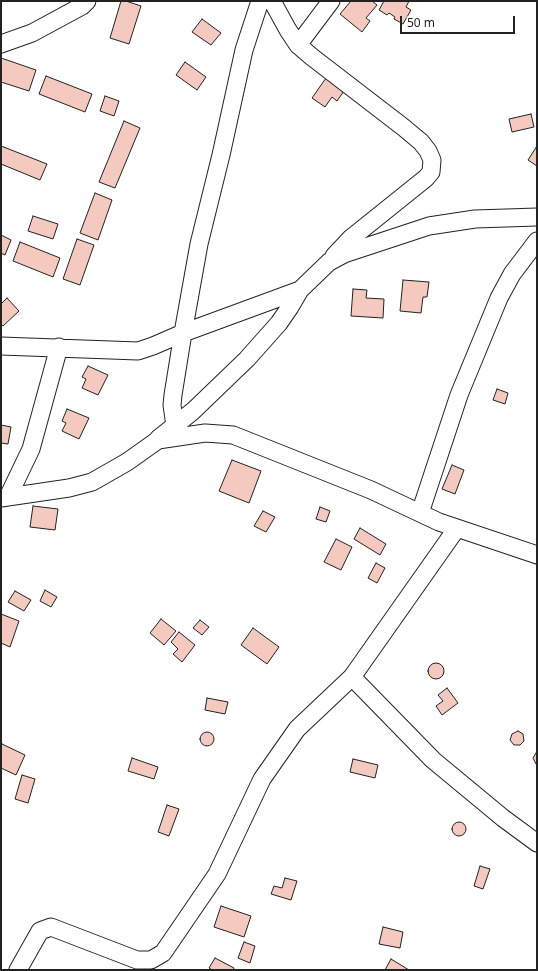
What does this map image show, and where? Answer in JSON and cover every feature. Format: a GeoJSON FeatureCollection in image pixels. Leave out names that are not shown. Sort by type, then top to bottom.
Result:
{"type":"FeatureCollection","features":[{"type":"Feature","properties":{"kind":"street"},"geometry":{"type":"LineString","coordinates":[[1,44],[32,34],[82,6],[87,1]]}},
{"type":"Feature","properties":{"kind":"street"},"geometry":{"type":"LineString","coordinates":[[175,426],[172,405],[173,395],[199,244],[244,50],[260,1]]}},
{"type":"Feature","properties":{"kind":"street"},"geometry":{"type":"LineString","coordinates":[[4,497],[69,488],[92,482],[127,462],[158,440],[247,359],[279,323],[290,308],[300,290],[338,250],[426,178],[431,172],[432,160],[428,151],[421,142],[298,45],[272,1]]}},
{"type":"Feature","properties":{"kind":"street"},"geometry":{"type":"LineString","coordinates":[[298,45],[331,1]]}},
{"type":"Feature","properties":{"kind":"street"},"geometry":{"type":"LineString","coordinates":[[328,262],[344,254],[429,226],[475,219],[537,217]]}},
{"type":"Feature","properties":{"kind":"street"},"geometry":{"type":"LineString","coordinates":[[420,513],[459,395],[496,306],[512,274],[537,241]]}},
{"type":"Feature","properties":{"kind":"street"},"geometry":{"type":"LineString","coordinates":[[1,346],[138,351],[300,290]]}},
{"type":"Feature","properties":{"kind":"street"},"geometry":{"type":"LineString","coordinates":[[4,497],[23,467],[31,449],[59,347]]}},
{"type":"Feature","properties":{"kind":"street"},"geometry":{"type":"LineString","coordinates":[[158,440],[205,433],[233,435],[371,490],[438,522],[537,555]]}},
{"type":"Feature","properties":{"kind":"street"},"geometry":{"type":"LineString","coordinates":[[18,970],[40,931],[51,928],[137,960],[151,960],[163,953],[217,874],[262,779],[297,729],[352,677],[457,528]]}},
{"type":"Feature","properties":{"kind":"street"},"geometry":{"type":"LineString","coordinates":[[352,677],[433,760],[503,818],[537,843]]}},
{"type":"Feature","properties":{"kind":"building"},"geometry":{"type":"Polygon","coordinates":[[[121,1],[126,1],[141,6],[129,44],[110,38],[121,1]]]}},
{"type":"Feature","properties":{"kind":"building"},"geometry":{"type":"Polygon","coordinates":[[[351,1],[372,1],[377,5],[366,18],[370,21],[362,32],[340,14],[351,1]]]}},
{"type":"Feature","properties":{"kind":"building"},"geometry":{"type":"Polygon","coordinates":[[[384,1],[409,1],[406,7],[411,10],[403,24],[394,19],[395,17],[389,13],[387,15],[379,10],[384,1]]]}},
{"type":"Feature","properties":{"kind":"building"},"geometry":{"type":"Polygon","coordinates":[[[202,19],[221,33],[211,45],[192,32],[202,19]]]}},
{"type":"Feature","properties":{"kind":"building"},"geometry":{"type":"Polygon","coordinates":[[[1,58],[36,70],[29,91],[1,82],[1,58]]]}},
{"type":"Feature","properties":{"kind":"building"},"geometry":{"type":"Polygon","coordinates":[[[185,62],[206,77],[197,90],[176,75],[185,62]]]}},
{"type":"Feature","properties":{"kind":"building"},"geometry":{"type":"Polygon","coordinates":[[[46,76],[92,94],[85,112],[39,94],[46,76]]]}},
{"type":"Feature","properties":{"kind":"building"},"geometry":{"type":"Polygon","coordinates":[[[326,78],[344,91],[337,101],[332,97],[325,107],[312,98],[326,78]]]}},
{"type":"Feature","properties":{"kind":"building"},"geometry":{"type":"Polygon","coordinates":[[[105,96],[119,101],[114,116],[100,111],[105,96]]]}},
{"type":"Feature","properties":{"kind":"building"},"geometry":{"type":"Polygon","coordinates":[[[531,114],[534,127],[512,132],[509,119],[531,114]]]}},
{"type":"Feature","properties":{"kind":"building"},"geometry":{"type":"Polygon","coordinates":[[[124,121],[140,128],[115,188],[99,182],[124,121]]]}},
{"type":"Feature","properties":{"kind":"building"},"geometry":{"type":"Polygon","coordinates":[[[1,146],[47,164],[40,180],[1,164],[1,146]]]}},
{"type":"Feature","properties":{"kind":"building"},"geometry":{"type":"Polygon","coordinates":[[[537,146],[537,166],[528,160],[537,146]]]}},
{"type":"Feature","properties":{"kind":"building"},"geometry":{"type":"Polygon","coordinates":[[[95,193],[112,200],[98,240],[80,233],[95,193]]]}},
{"type":"Feature","properties":{"kind":"building"},"geometry":{"type":"Polygon","coordinates":[[[33,216],[58,224],[53,239],[28,231],[33,216]]]}},
{"type":"Feature","properties":{"kind":"building"},"geometry":{"type":"Polygon","coordinates":[[[1,235],[11,240],[5,255],[1,253],[1,235]]]}},
{"type":"Feature","properties":{"kind":"building"},"geometry":{"type":"Polygon","coordinates":[[[77,239],[94,245],[80,285],[63,279],[77,239]]]}},
{"type":"Feature","properties":{"kind":"building"},"geometry":{"type":"Polygon","coordinates":[[[20,242],[60,258],[53,277],[13,261],[20,242]]]}},
{"type":"Feature","properties":{"kind":"building"},"geometry":{"type":"Polygon","coordinates":[[[403,280],[429,282],[427,297],[423,297],[421,313],[400,311],[403,280]]]}},
{"type":"Feature","properties":{"kind":"building"},"geometry":{"type":"Polygon","coordinates":[[[353,289],[367,290],[366,298],[384,299],[383,318],[351,316],[353,289]]]}},
{"type":"Feature","properties":{"kind":"building"},"geometry":{"type":"Polygon","coordinates":[[[7,298],[19,311],[3,326],[1,324],[1,304],[7,298]]]}},
{"type":"Feature","properties":{"kind":"building"},"geometry":{"type":"Polygon","coordinates":[[[88,366],[108,375],[98,395],[82,388],[86,379],[82,377],[88,366]]]}},
{"type":"Feature","properties":{"kind":"building"},"geometry":{"type":"Polygon","coordinates":[[[497,389],[508,393],[505,404],[493,400],[497,389]]]}},
{"type":"Feature","properties":{"kind":"building"},"geometry":{"type":"Polygon","coordinates":[[[67,409],[89,418],[79,439],[62,431],[66,423],[62,421],[67,409]]]}},
{"type":"Feature","properties":{"kind":"building"},"geometry":{"type":"Polygon","coordinates":[[[1,425],[11,427],[8,444],[1,443],[1,425]]]}},
{"type":"Feature","properties":{"kind":"building"},"geometry":{"type":"Polygon","coordinates":[[[232,460],[261,471],[249,503],[219,491],[232,460]]]}},
{"type":"Feature","properties":{"kind":"building"},"geometry":{"type":"Polygon","coordinates":[[[452,465],[464,470],[455,494],[442,489],[452,465]]]}},
{"type":"Feature","properties":{"kind":"building"},"geometry":{"type":"Polygon","coordinates":[[[33,506],[58,509],[55,530],[30,527],[33,506]]]}},
{"type":"Feature","properties":{"kind":"building"},"geometry":{"type":"Polygon","coordinates":[[[320,507],[330,511],[326,522],[316,519],[320,507]]]}},
{"type":"Feature","properties":{"kind":"building"},"geometry":{"type":"Polygon","coordinates":[[[263,511],[275,517],[266,532],[254,526],[263,511]]]}},
{"type":"Feature","properties":{"kind":"building"},"geometry":{"type":"Polygon","coordinates":[[[360,528],[386,544],[380,555],[354,539],[360,528]]]}},
{"type":"Feature","properties":{"kind":"building"},"geometry":{"type":"Polygon","coordinates":[[[336,539],[352,547],[341,570],[324,562],[336,539]]]}},
{"type":"Feature","properties":{"kind":"building"},"geometry":{"type":"Polygon","coordinates":[[[376,563],[385,568],[377,583],[368,578],[376,563]]]}},
{"type":"Feature","properties":{"kind":"building"},"geometry":{"type":"Polygon","coordinates":[[[45,590],[57,597],[51,607],[40,601],[45,590]]]}},
{"type":"Feature","properties":{"kind":"building"},"geometry":{"type":"Polygon","coordinates":[[[15,591],[31,600],[24,611],[8,602],[15,591]]]}},
{"type":"Feature","properties":{"kind":"building"},"geometry":{"type":"Polygon","coordinates":[[[1,614],[19,621],[10,647],[1,643],[1,614]]]}},
{"type":"Feature","properties":{"kind":"building"},"geometry":{"type":"Polygon","coordinates":[[[161,619],[176,631],[164,645],[150,633],[161,619]]]}},
{"type":"Feature","properties":{"kind":"building"},"geometry":{"type":"Polygon","coordinates":[[[200,620],[209,627],[202,635],[193,628],[200,620]]]}},
{"type":"Feature","properties":{"kind":"building"},"geometry":{"type":"Polygon","coordinates":[[[253,628],[279,647],[267,664],[241,645],[253,628]]]}},
{"type":"Feature","properties":{"kind":"building"},"geometry":{"type":"Polygon","coordinates":[[[179,632],[195,645],[182,662],[173,654],[178,649],[171,642],[179,632]]]}},
{"type":"Feature","properties":{"kind":"building"},"geometry":{"type":"Polygon","coordinates":[[[436,663],[443,668],[444,671],[439,678],[436,679],[429,674],[428,671],[433,664],[436,663]]]}},
{"type":"Feature","properties":{"kind":"building"},"geometry":{"type":"Polygon","coordinates":[[[447,688],[458,703],[442,715],[436,706],[443,701],[438,695],[447,688]]]}},
{"type":"Feature","properties":{"kind":"building"},"geometry":{"type":"Polygon","coordinates":[[[207,698],[228,702],[225,714],[205,710],[207,698]]]}},
{"type":"Feature","properties":{"kind":"building"},"geometry":{"type":"Polygon","coordinates":[[[518,731],[523,734],[524,741],[520,745],[514,745],[510,740],[512,734],[518,731]]]}},
{"type":"Feature","properties":{"kind":"building"},"geometry":{"type":"Polygon","coordinates":[[[204,732],[210,732],[214,736],[214,742],[210,746],[204,746],[200,742],[200,736],[204,732]]]}},
{"type":"Feature","properties":{"kind":"building"},"geometry":{"type":"Polygon","coordinates":[[[2,744],[25,755],[16,775],[1,768],[2,744]]]}},
{"type":"Feature","properties":{"kind":"building"},"geometry":{"type":"Polygon","coordinates":[[[537,753],[537,764],[533,758],[537,753]]]}},
{"type":"Feature","properties":{"kind":"building"},"geometry":{"type":"Polygon","coordinates":[[[132,758],[158,767],[154,779],[128,771],[132,758]]]}},
{"type":"Feature","properties":{"kind":"building"},"geometry":{"type":"Polygon","coordinates":[[[353,759],[378,765],[375,778],[350,772],[353,759]]]}},
{"type":"Feature","properties":{"kind":"building"},"geometry":{"type":"Polygon","coordinates":[[[22,775],[35,779],[28,803],[15,799],[22,775]]]}},
{"type":"Feature","properties":{"kind":"building"},"geometry":{"type":"Polygon","coordinates":[[[167,805],[179,809],[169,836],[158,832],[167,805]]]}},
{"type":"Feature","properties":{"kind":"building"},"geometry":{"type":"Polygon","coordinates":[[[456,822],[462,822],[466,826],[466,832],[462,836],[456,836],[452,832],[452,826],[456,822]]]}},
{"type":"Feature","properties":{"kind":"building"},"geometry":{"type":"Polygon","coordinates":[[[480,866],[490,869],[483,889],[474,886],[480,866]]]}},
{"type":"Feature","properties":{"kind":"building"},"geometry":{"type":"Polygon","coordinates":[[[285,878],[297,881],[291,900],[271,894],[274,886],[282,888],[285,878]]]}},
{"type":"Feature","properties":{"kind":"building"},"geometry":{"type":"Polygon","coordinates":[[[221,906],[251,916],[244,937],[214,927],[221,906]]]}},
{"type":"Feature","properties":{"kind":"building"},"geometry":{"type":"Polygon","coordinates":[[[383,927],[403,932],[400,948],[379,944],[383,927]]]}},
{"type":"Feature","properties":{"kind":"building"},"geometry":{"type":"Polygon","coordinates":[[[244,942],[255,946],[250,963],[238,958],[244,942]]]}},
{"type":"Feature","properties":{"kind":"building"},"geometry":{"type":"Polygon","coordinates":[[[215,958],[234,968],[233,970],[212,970],[209,968],[215,958]]]}},
{"type":"Feature","properties":{"kind":"building"},"geometry":{"type":"Polygon","coordinates":[[[391,959],[409,970],[385,970],[391,959]]]}}]}
